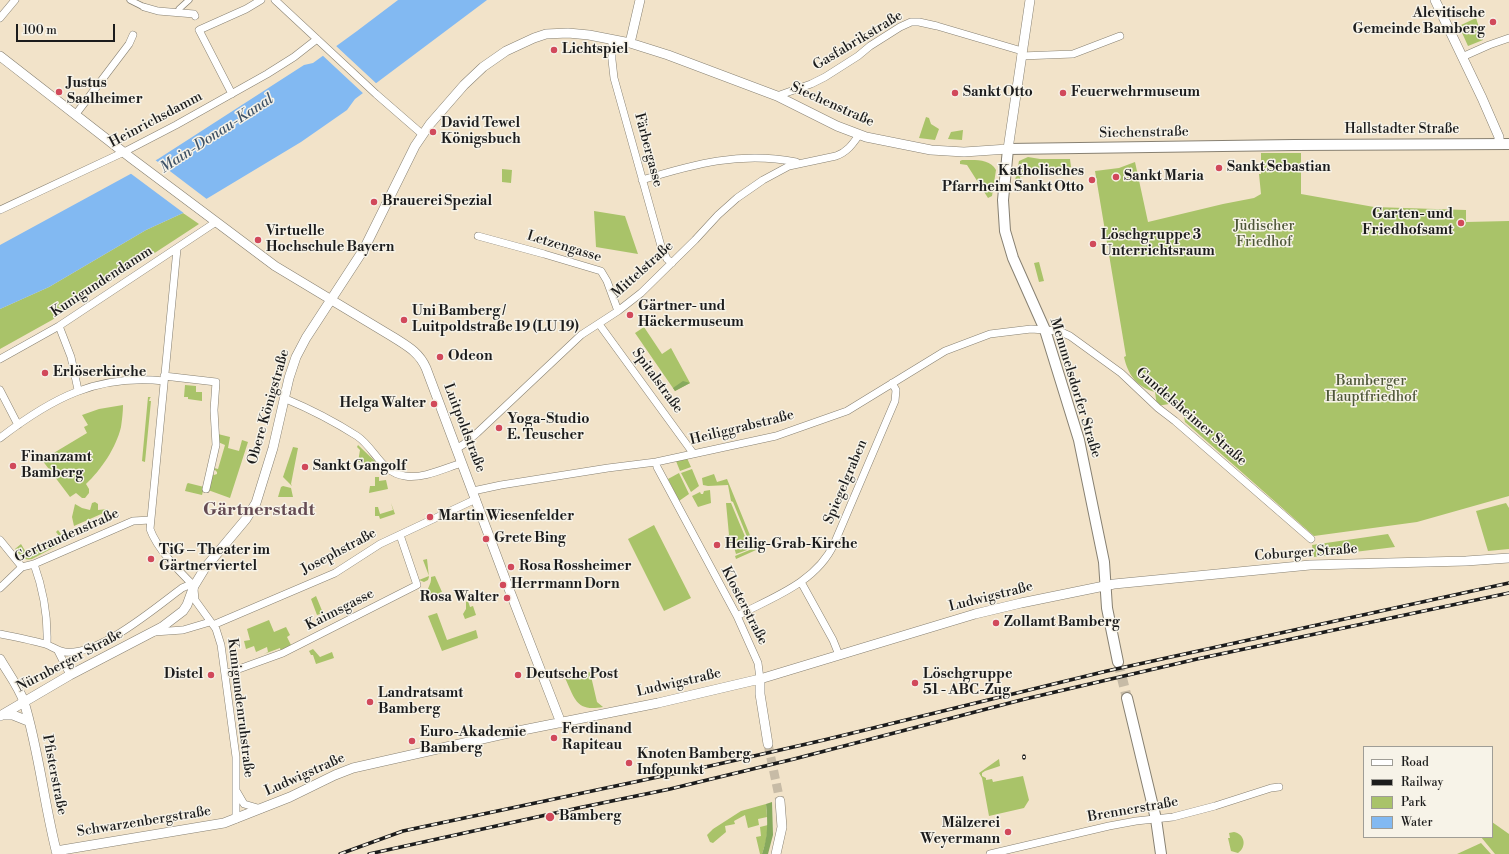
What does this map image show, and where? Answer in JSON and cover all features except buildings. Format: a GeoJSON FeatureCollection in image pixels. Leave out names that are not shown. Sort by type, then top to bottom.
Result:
{"type":"FeatureCollection","features":[{"type":"Feature","properties":{"kind":"main road","name":"Hallstadter Straße"},"geometry":{"type":"LineString","coordinates":[[1214,146],[1504,144]]}},
{"type":"Feature","properties":{"kind":"main road","name":"Siechenstraße"},"geometry":{"type":"LineString","coordinates":[[1008,149],[1214,146]]}},
{"type":"Feature","properties":{"kind":"main road","name":"Memmelsdorfer Straße"},"geometry":{"type":"LineString","coordinates":[[1008,149],[1003,200],[1004,228],[1013,258],[1045,330],[1079,440],[1104,562],[1107,608],[1118,662]]}},
{"type":"Feature","properties":{"kind":"main road"},"geometry":{"type":"LineString","coordinates":[[1127,698],[1156,819],[1161,854]]}},
{"type":"Feature","properties":{"kind":"street"},"geometry":{"type":"LineString","coordinates":[[0,18],[15,0]]}},
{"type":"Feature","properties":{"kind":"street"},"geometry":{"type":"LineString","coordinates":[[130,0],[144,7],[158,11],[194,14],[194,16]]}},
{"type":"Feature","properties":{"kind":"street"},"geometry":{"type":"LineString","coordinates":[[178,12],[179,9],[189,0]]}},
{"type":"Feature","properties":{"kind":"street"},"geometry":{"type":"LineString","coordinates":[[232,94],[199,30],[246,9],[261,0]]}},
{"type":"Feature","properties":{"kind":"street"},"geometry":{"type":"LineString","coordinates":[[630,43],[640,0]]}},
{"type":"Feature","properties":{"kind":"street"},"geometry":{"type":"LineString","coordinates":[[1008,149],[1030,0]]}},
{"type":"Feature","properties":{"kind":"street"},"geometry":{"type":"LineString","coordinates":[[1435,0],[1496,132],[1504,144]]}},
{"type":"Feature","properties":{"kind":"street"},"geometry":{"type":"LineString","coordinates":[[278,1],[376,94],[422,134]]}},
{"type":"Feature","properties":{"kind":"street","name":"Gasfabrikstraße"},"geometry":{"type":"LineString","coordinates":[[777,96],[811,84],[825,77],[858,56],[870,46],[900,27],[911,22],[925,23],[1022,53],[1072,54],[1120,36]]}},
{"type":"Feature","properties":{"kind":"street","name":"Siechenstraße"},"geometry":{"type":"LineString","coordinates":[[422,134],[464,85],[495,58],[534,38],[555,33],[568,33],[583,34],[630,43],[668,55],[777,96],[837,126],[859,135],[931,150],[964,152],[1008,149]]}},
{"type":"Feature","properties":{"kind":"street"},"geometry":{"type":"LineString","coordinates":[[76,114],[129,44],[133,35]]}},
{"type":"Feature","properties":{"kind":"street"},"geometry":{"type":"LineString","coordinates":[[1462,57],[1489,44],[1509,38]]}},
{"type":"Feature","properties":{"kind":"street","name":"Färbergasse"},"geometry":{"type":"LineString","coordinates":[[612,40],[614,78],[661,246],[667,259],[672,263]]}},
{"type":"Feature","properties":{"kind":"street","name":"Heinrichsdamm"},"geometry":{"type":"LineString","coordinates":[[0,210],[128,155],[320,42]]}},
{"type":"Feature","properties":{"kind":"street","name":"Luitpoldstraße"},"geometry":{"type":"LineString","coordinates":[[0,56],[275,266],[407,346],[420,357],[426,368],[561,722]]}},
{"type":"Feature","properties":{"kind":"street","name":"Obere Königstraße"},"geometry":{"type":"LineString","coordinates":[[194,586],[205,568],[246,519],[256,503],[273,448],[296,357],[311,330],[364,249],[410,155],[422,134]]}},
{"type":"Feature","properties":{"kind":"street","name":"Mittelstraße"},"geometry":{"type":"LineString","coordinates":[[456,448],[464,444],[477,433],[575,340],[618,311],[641,293],[726,207],[769,176],[789,166],[842,154],[852,145],[859,135]]}},
{"type":"Feature","properties":{"kind":"street"},"geometry":{"type":"LineString","coordinates":[[642,180],[693,165],[729,159],[769,158],[798,163]]}},
{"type":"Feature","properties":{"kind":"street","name":"Kunigundendamm"},"geometry":{"type":"LineString","coordinates":[[0,359],[59,326],[177,249],[213,220]]}},
{"type":"Feature","properties":{"kind":"street","name":"Letzengasse"},"geometry":{"type":"LineString","coordinates":[[478,236],[602,271],[618,311]]}},
{"type":"Feature","properties":{"kind":"street"},"geometry":{"type":"LineString","coordinates":[[177,249],[150,529],[152,535],[175,566],[194,586]]}},
{"type":"Feature","properties":{"kind":"street","name":"Spitalstraße"},"geometry":{"type":"LineString","coordinates":[[599,324],[693,454]]}},
{"type":"Feature","properties":{"kind":"street"},"geometry":{"type":"LineString","coordinates":[[59,326],[71,357],[78,390]]}},
{"type":"Feature","properties":{"kind":"street","name":"Heiliggrabstraße"},"geometry":{"type":"LineString","coordinates":[[474,495],[507,484],[656,462],[756,441],[804,426],[847,410],[945,351],[994,333],[1031,329],[1045,330]]}},
{"type":"Feature","properties":{"kind":"street","name":"Gundelsheimer Straße"},"geometry":{"type":"LineString","coordinates":[[1045,330],[1059,331],[1070,336],[1116,369],[1158,408],[1311,539]]}},
{"type":"Feature","properties":{"kind":"street"},"geometry":{"type":"LineString","coordinates":[[0,438],[53,403],[89,386],[122,380],[164,378],[216,382],[214,410],[216,445],[206,490]]}},
{"type":"Feature","properties":{"kind":"street","name":"Spiegelgraben"},"geometry":{"type":"LineString","coordinates":[[737,616],[801,582],[817,568],[831,550],[895,401],[896,390],[892,383]]}},
{"type":"Feature","properties":{"kind":"street"},"geometry":{"type":"LineString","coordinates":[[0,390],[18,425]]}},
{"type":"Feature","properties":{"kind":"street"},"geometry":{"type":"LineString","coordinates":[[286,399],[305,407],[358,437],[368,446],[387,469],[398,474],[414,476],[462,463]]}},
{"type":"Feature","properties":{"kind":"street","name":"Klosterstraße"},"geometry":{"type":"LineString","coordinates":[[656,462],[657,467],[737,616],[758,663],[760,678]]}},
{"type":"Feature","properties":{"kind":"street","name":"Josephstraße"},"geometry":{"type":"LineString","coordinates":[[212,624],[335,573],[372,549],[474,495]]}},
{"type":"Feature","properties":{"kind":"street","name":"Gertraudenstraße"},"geometry":{"type":"LineString","coordinates":[[0,588],[22,567],[34,564],[133,521],[150,520]]}},
{"type":"Feature","properties":{"kind":"street","name":"Kaimsgasse"},"geometry":{"type":"LineString","coordinates":[[225,674],[284,653],[417,585],[400,535]]}},
{"type":"Feature","properties":{"kind":"street"},"geometry":{"type":"LineString","coordinates":[[0,540],[22,567]]}},
{"type":"Feature","properties":{"kind":"street","name":"Coburger Straße"},"geometry":{"type":"LineString","coordinates":[[1106,585],[1310,564],[1466,561],[1509,558]]}},
{"type":"Feature","properties":{"kind":"street"},"geometry":{"type":"LineString","coordinates":[[34,564],[46,616],[47,644]]}},
{"type":"Feature","properties":{"kind":"street"},"geometry":{"type":"LineString","coordinates":[[801,582],[833,640],[839,655]]}},
{"type":"Feature","properties":{"kind":"street"},"geometry":{"type":"LineString","coordinates":[[0,634],[47,644],[58,651],[77,652],[88,649],[102,642],[135,622],[182,588],[188,585],[194,586]]}},
{"type":"Feature","properties":{"kind":"street","name":"Ludwigstraße"},"geometry":{"type":"LineString","coordinates":[[236,819],[290,797],[334,775],[353,768],[561,722],[658,703],[760,678],[976,614],[1106,585]]}},
{"type":"Feature","properties":{"kind":"street","name":"Kunigundenruhstraße"},"geometry":{"type":"LineString","coordinates":[[194,586],[195,600],[218,635],[225,674],[236,757],[236,819]]}},
{"type":"Feature","properties":{"kind":"street","name":"Nürnberger Straße"},"geometry":{"type":"LineString","coordinates":[[1,715],[70,675],[162,627],[183,611],[187,605],[194,586]]}},
{"type":"Feature","properties":{"kind":"street","name":"Nürnberger Straße"},"geometry":{"type":"LineString","coordinates":[[152,632],[183,630],[212,624]]}},
{"type":"Feature","properties":{"kind":"street"},"geometry":{"type":"LineString","coordinates":[[58,651],[70,675]]}},
{"type":"Feature","properties":{"kind":"street","name":"Pfisterstraße"},"geometry":{"type":"LineString","coordinates":[[0,660],[23,702],[56,852]]}},
{"type":"Feature","properties":{"kind":"street"},"geometry":{"type":"LineString","coordinates":[[760,678],[760,694],[768,744]]}},
{"type":"Feature","properties":{"kind":"street","name":"Nürnberger Straße"},"geometry":{"type":"LineString","coordinates":[[1,715],[13,715],[28,721]]}},
{"type":"Feature","properties":{"kind":"street","name":"Brennerstraße"},"geometry":{"type":"LineString","coordinates":[[990,854],[1109,826],[1173,816],[1216,806],[1279,787]]}},
{"type":"Feature","properties":{"kind":"street","name":"Ludwigstraße"},"geometry":{"type":"LineString","coordinates":[[237,792],[244,804],[261,809]]}},
{"type":"Feature","properties":{"kind":"street"},"geometry":{"type":"LineString","coordinates":[[776,854],[782,826],[780,801]]}},
{"type":"Feature","properties":{"kind":"street","name":"Schwarzenbergstraße"},"geometry":{"type":"LineString","coordinates":[[56,852],[217,825],[236,819]]}},
{"type":"Feature","properties":{"kind":"green space"},"geometry":{"type":"Polygon","coordinates":[[[1476,18],[1483,40],[1468,46],[1459,26],[1476,18]]]}},
{"type":"Feature","properties":{"kind":"green space"},"geometry":{"type":"Polygon","coordinates":[[[926,117],[929,118],[931,124],[939,129],[935,140],[919,138],[926,117]]]}},
{"type":"Feature","properties":{"kind":"green space"},"geometry":{"type":"Polygon","coordinates":[[[963,130],[962,140],[948,139],[951,132],[963,130]]]}},
{"type":"Feature","properties":{"kind":"green space","name":"Bamberger Hauptfriedhof"},"geometry":{"type":"Polygon","coordinates":[[[1261,153],[1301,153],[1301,194],[1374,207],[1466,210],[1466,222],[1509,221],[1509,496],[1417,522],[1314,536],[1185,422],[1181,402],[1157,406],[1155,392],[1143,387],[1131,375],[1124,357],[1126,356],[1095,171],[1119,168],[1135,162],[1148,222],[1254,198],[1261,194],[1259,174],[1261,174],[1261,153]]]}},
{"type":"Feature","properties":{"kind":"green space"},"geometry":{"type":"Polygon","coordinates":[[[1028,157],[1040,159],[1070,159],[1071,167],[1020,177],[1021,185],[1014,186],[1019,161],[1028,157]]]}},
{"type":"Feature","properties":{"kind":"green space"},"geometry":{"type":"Polygon","coordinates":[[[981,160],[990,163],[993,166],[996,170],[992,196],[988,198],[967,165],[960,164],[960,161],[981,160]]]}},
{"type":"Feature","properties":{"kind":"green space"},"geometry":{"type":"Polygon","coordinates":[[[502,169],[512,170],[511,183],[502,182],[502,169]]]}},
{"type":"Feature","properties":{"kind":"green space"},"geometry":{"type":"Polygon","coordinates":[[[594,211],[625,216],[638,254],[596,247],[594,211]]]}},
{"type":"Feature","properties":{"kind":"green space"},"geometry":{"type":"Polygon","coordinates":[[[183,213],[199,224],[52,320],[0,349],[0,309],[49,287],[146,230],[183,213]]]}},
{"type":"Feature","properties":{"kind":"green space"},"geometry":{"type":"Polygon","coordinates":[[[1039,262],[1044,281],[1039,282],[1034,263],[1039,262]]]}},
{"type":"Feature","properties":{"kind":"green space"},"geometry":{"type":"Polygon","coordinates":[[[644,327],[662,354],[671,348],[690,383],[675,391],[635,333],[644,327]]]}},
{"type":"Feature","properties":{"kind":"green space"},"geometry":{"type":"Polygon","coordinates":[[[683,381],[690,383],[675,391],[673,388],[683,381]]]}},
{"type":"Feature","properties":{"kind":"green space"},"geometry":{"type":"Polygon","coordinates":[[[185,385],[196,386],[196,392],[202,392],[202,401],[184,397],[185,385]]]}},
{"type":"Feature","properties":{"kind":"green space"},"geometry":{"type":"Polygon","coordinates":[[[148,397],[151,397],[149,401],[151,401],[145,462],[142,461],[148,397]]]}},
{"type":"Feature","properties":{"kind":"green space"},"geometry":{"type":"Polygon","coordinates":[[[123,405],[121,427],[116,443],[97,472],[86,484],[89,489],[89,493],[85,498],[82,498],[76,493],[70,497],[42,460],[87,433],[84,427],[88,425],[82,415],[99,409],[123,405]]]}},
{"type":"Feature","properties":{"kind":"green space"},"geometry":{"type":"Polygon","coordinates":[[[218,434],[230,437],[228,448],[239,451],[242,440],[248,442],[230,498],[208,490],[212,473],[214,475],[217,474],[215,470],[213,470],[214,468],[218,469],[225,445],[218,442],[218,434]]]}},
{"type":"Feature","properties":{"kind":"green space"},"geometry":{"type":"Polygon","coordinates":[[[358,445],[380,466],[380,468],[368,468],[369,463],[358,462],[360,450],[357,447],[358,445]]]}},
{"type":"Feature","properties":{"kind":"green space"},"geometry":{"type":"Polygon","coordinates":[[[293,447],[298,448],[291,484],[292,486],[283,477],[293,447]]]}},
{"type":"Feature","properties":{"kind":"green space"},"geometry":{"type":"Polygon","coordinates":[[[687,458],[691,467],[680,471],[676,461],[687,458]]]}},
{"type":"Feature","properties":{"kind":"green space"},"geometry":{"type":"Polygon","coordinates":[[[692,469],[699,486],[691,492],[681,473],[692,469]]]}},
{"type":"Feature","properties":{"kind":"green space"},"geometry":{"type":"Polygon","coordinates":[[[679,473],[689,494],[679,501],[668,479],[679,473]]]}},
{"type":"Feature","properties":{"kind":"green space"},"geometry":{"type":"Polygon","coordinates":[[[714,474],[717,482],[727,479],[756,550],[736,559],[735,556],[752,549],[733,502],[731,501],[728,485],[703,485],[702,478],[714,474]]]}},
{"type":"Feature","properties":{"kind":"green space"},"geometry":{"type":"Polygon","coordinates":[[[375,477],[379,477],[379,481],[386,480],[388,489],[369,493],[370,486],[375,486],[375,477]]]}},
{"type":"Feature","properties":{"kind":"green space"},"geometry":{"type":"Polygon","coordinates":[[[188,483],[204,487],[202,495],[185,491],[188,483]]]}},
{"type":"Feature","properties":{"kind":"green space"},"geometry":{"type":"Polygon","coordinates":[[[281,487],[291,488],[293,497],[278,497],[281,487]]]}},
{"type":"Feature","properties":{"kind":"green space"},"geometry":{"type":"Polygon","coordinates":[[[710,490],[711,503],[698,507],[692,496],[700,492],[703,494],[704,491],[710,490]]]}},
{"type":"Feature","properties":{"kind":"green space"},"geometry":{"type":"Polygon","coordinates":[[[95,502],[98,504],[98,510],[108,509],[108,511],[74,526],[72,517],[75,504],[90,510],[92,503],[95,502]]]}},
{"type":"Feature","properties":{"kind":"green space"},"geometry":{"type":"Polygon","coordinates":[[[391,503],[395,514],[380,519],[379,516],[375,516],[375,507],[378,507],[380,514],[393,510],[391,503]]]}},
{"type":"Feature","properties":{"kind":"green space"},"geometry":{"type":"Polygon","coordinates":[[[726,503],[731,503],[749,546],[747,550],[736,554],[733,544],[729,546],[727,536],[729,535],[726,503]]]}},
{"type":"Feature","properties":{"kind":"green space"},"geometry":{"type":"Polygon","coordinates":[[[1506,503],[1509,508],[1509,549],[1488,551],[1476,511],[1506,503]]]}},
{"type":"Feature","properties":{"kind":"green space"},"geometry":{"type":"Polygon","coordinates":[[[654,525],[691,598],[664,611],[628,539],[654,525]]]}},
{"type":"Feature","properties":{"kind":"green space"},"geometry":{"type":"Polygon","coordinates":[[[58,530],[66,541],[32,559],[24,558],[15,549],[21,544],[27,554],[41,544],[42,546],[50,540],[52,543],[60,537],[56,532],[58,530]]]}},
{"type":"Feature","properties":{"kind":"green space"},"geometry":{"type":"Polygon","coordinates":[[[1388,534],[1395,547],[1314,557],[1312,545],[1388,534]]]}},
{"type":"Feature","properties":{"kind":"green space"},"geometry":{"type":"Polygon","coordinates":[[[427,559],[429,576],[423,560],[427,559]]]}},
{"type":"Feature","properties":{"kind":"green space"},"geometry":{"type":"Polygon","coordinates":[[[429,576],[428,580],[424,582],[419,580],[429,576]]]}},
{"type":"Feature","properties":{"kind":"green space"},"geometry":{"type":"Polygon","coordinates":[[[435,576],[442,592],[427,598],[431,577],[435,576]]]}},
{"type":"Feature","properties":{"kind":"green space"},"geometry":{"type":"Polygon","coordinates":[[[316,596],[323,613],[317,615],[311,599],[316,596]]]}},
{"type":"Feature","properties":{"kind":"green space"},"geometry":{"type":"Polygon","coordinates":[[[468,601],[470,607],[473,606],[476,615],[465,619],[463,614],[466,609],[466,602],[468,601]]]}},
{"type":"Feature","properties":{"kind":"green space"},"geometry":{"type":"Polygon","coordinates":[[[437,613],[447,640],[476,630],[478,638],[442,651],[428,616],[437,613]]]}},
{"type":"Feature","properties":{"kind":"green space"},"geometry":{"type":"Polygon","coordinates":[[[269,620],[274,632],[286,627],[290,635],[287,637],[292,647],[281,652],[280,648],[264,654],[268,652],[267,647],[256,652],[254,646],[246,649],[244,641],[250,640],[247,629],[269,620]]]}},
{"type":"Feature","properties":{"kind":"green space"},"geometry":{"type":"Polygon","coordinates":[[[313,649],[320,657],[332,652],[334,658],[316,664],[313,655],[311,655],[309,651],[313,649]]]}},
{"type":"Feature","properties":{"kind":"green space"},"geometry":{"type":"Polygon","coordinates":[[[590,672],[597,702],[603,707],[587,708],[582,706],[574,698],[565,678],[590,672]]]}},
{"type":"Feature","properties":{"kind":"green space"},"geometry":{"type":"Polygon","coordinates":[[[999,759],[1000,766],[985,771],[982,773],[982,776],[986,778],[986,780],[992,779],[993,782],[1023,776],[1029,800],[1024,808],[989,816],[982,778],[979,773],[999,759]]]}},
{"type":"Feature","properties":{"kind":"green space"},"geometry":{"type":"Polygon","coordinates":[[[772,802],[773,835],[768,854],[762,854],[767,829],[766,804],[772,802]]]}},
{"type":"Feature","properties":{"kind":"green space"},"geometry":{"type":"Polygon","coordinates":[[[766,804],[767,817],[758,819],[759,825],[748,828],[745,815],[734,821],[735,824],[725,826],[726,832],[713,843],[710,842],[707,835],[713,829],[741,811],[766,804]]]}},
{"type":"Feature","properties":{"kind":"green space"},"geometry":{"type":"Polygon","coordinates":[[[1493,823],[1509,834],[1509,854],[1495,854],[1482,838],[1493,838],[1493,823]]]}},
{"type":"Feature","properties":{"kind":"green space"},"geometry":{"type":"Polygon","coordinates":[[[768,825],[766,841],[762,854],[760,854],[756,837],[761,836],[760,827],[768,825]]]}},
{"type":"Feature","properties":{"kind":"green space"},"geometry":{"type":"Polygon","coordinates":[[[1234,832],[1241,835],[1244,841],[1243,847],[1238,853],[1231,851],[1228,838],[1230,838],[1229,833],[1234,832]]]}},
{"type":"Feature","properties":{"kind":"green space"},"geometry":{"type":"Polygon","coordinates":[[[1481,843],[1491,854],[1457,854],[1481,843]]]}},
{"type":"Feature","properties":{"kind":"water","name":"Main-Donau-Kanal"},"geometry":{"type":"Polygon","coordinates":[[[398,0],[487,0],[355,99],[347,110],[301,142],[183,213],[146,230],[49,287],[0,309],[0,245],[158,159],[304,65],[313,63],[398,0]]]}},
{"type":"Feature","properties":{"kind":"pier"},"geometry":{"type":"Polygon","coordinates":[[[335,45],[378,85],[365,95],[321,54],[335,45]]]}},
{"type":"Feature","properties":{"kind":"pier"},"geometry":{"type":"Polygon","coordinates":[[[154,159],[208,200],[185,214],[130,173],[154,159]]]}},
{"type":"Feature","properties":{"kind":"tunnel"},"geometry":{"type":"LineString","coordinates":[[1118,662],[1127,698]]}},
{"type":"Feature","properties":{"kind":"tunnel"},"geometry":{"type":"LineString","coordinates":[[768,744],[780,801]]}},
{"type":"Feature","properties":{"kind":"railway"},"geometry":{"type":"LineString","coordinates":[[340,854],[403,831],[710,766],[824,740],[1107,671],[1509,583]]}},
{"type":"Feature","properties":{"kind":"railway"},"geometry":{"type":"LineString","coordinates":[[369,854],[670,789],[794,759],[1025,699],[1197,659],[1509,593]]}},
{"type":"Feature","properties":{"kind":"place","name":"Alevitische Gemeinde Bamberg"},"geometry":{"type":"Point","coordinates":[1493,22]}},
{"type":"Feature","properties":{"kind":"place","name":"Lichtspiel"},"geometry":{"type":"Point","coordinates":[554,50]}},
{"type":"Feature","properties":{"kind":"place","name":"Justus Saalheimer"},"geometry":{"type":"Point","coordinates":[59,92]}},
{"type":"Feature","properties":{"kind":"place","name":"Sankt Otto"},"geometry":{"type":"Point","coordinates":[955,93]}},
{"type":"Feature","properties":{"kind":"place","name":"Feuerwehrmuseum"},"geometry":{"type":"Point","coordinates":[1063,93]}},
{"type":"Feature","properties":{"kind":"place","name":"David Tewel Königsbuch"},"geometry":{"type":"Point","coordinates":[433,132]}},
{"type":"Feature","properties":{"kind":"place","name":"Sankt Sebastian"},"geometry":{"type":"Point","coordinates":[1219,168]}},
{"type":"Feature","properties":{"kind":"place","name":"Sankt Maria"},"geometry":{"type":"Point","coordinates":[1116,177]}},
{"type":"Feature","properties":{"kind":"place","name":"Katholisches Pfarrheim Sankt Otto"},"geometry":{"type":"Point","coordinates":[1092,180]}},
{"type":"Feature","properties":{"kind":"place","name":"Brauerei Spezial"},"geometry":{"type":"Point","coordinates":[374,202]}},
{"type":"Feature","properties":{"kind":"place","name":"Garten- und Friedhofsamt"},"geometry":{"type":"Point","coordinates":[1461,223]}},
{"type":"Feature","properties":{"kind":"place","name":"Virtuelle Hochschule Bayern"},"geometry":{"type":"Point","coordinates":[258,240]}},
{"type":"Feature","properties":{"kind":"place","name":"Löschgruppe 3 Unterrichtsraum"},"geometry":{"type":"Point","coordinates":[1093,244]}},
{"type":"Feature","properties":{"kind":"place","name":"Gärtner- und Häckermuseum"},"geometry":{"type":"Point","coordinates":[630,315]}},
{"type":"Feature","properties":{"kind":"place","name":"Uni Bamberg / Luitpoldstraße 19 (LU 19)"},"geometry":{"type":"Point","coordinates":[404,320]}},
{"type":"Feature","properties":{"kind":"place","name":"Odeon"},"geometry":{"type":"Point","coordinates":[440,357]}},
{"type":"Feature","properties":{"kind":"place","name":"Erlöserkirche"},"geometry":{"type":"Point","coordinates":[45,373]}},
{"type":"Feature","properties":{"kind":"place","name":"Helga Walter"},"geometry":{"type":"Point","coordinates":[434,404]}},
{"type":"Feature","properties":{"kind":"place","name":"Yoga-Studio E. Teuscher"},"geometry":{"type":"Point","coordinates":[499,428]}},
{"type":"Feature","properties":{"kind":"place","name":"Finanzamt Bamberg"},"geometry":{"type":"Point","coordinates":[13,466]}},
{"type":"Feature","properties":{"kind":"place","name":"Sankt Gangolf"},"geometry":{"type":"Point","coordinates":[305,467]}},
{"type":"Feature","properties":{"kind":"place","name":"Martin Wiesenfelder"},"geometry":{"type":"Point","coordinates":[430,517]}},
{"type":"Feature","properties":{"kind":"place","name":"Grete Bing"},"geometry":{"type":"Point","coordinates":[486,539]}},
{"type":"Feature","properties":{"kind":"place","name":"Heilig-Grab-Kirche"},"geometry":{"type":"Point","coordinates":[717,545]}},
{"type":"Feature","properties":{"kind":"place","name":"TiG – Theater im Gärtnerviertel"},"geometry":{"type":"Point","coordinates":[151,559]}},
{"type":"Feature","properties":{"kind":"place","name":"Rosa Rossheimer"},"geometry":{"type":"Point","coordinates":[511,567]}},
{"type":"Feature","properties":{"kind":"place","name":"Herrmann Dorn"},"geometry":{"type":"Point","coordinates":[503,585]}},
{"type":"Feature","properties":{"kind":"place","name":"Rosa Walter"},"geometry":{"type":"Point","coordinates":[507,598]}},
{"type":"Feature","properties":{"kind":"place","name":"Zollamt Bamberg"},"geometry":{"type":"Point","coordinates":[996,623]}},
{"type":"Feature","properties":{"kind":"place","name":"Distel"},"geometry":{"type":"Point","coordinates":[211,675]}},
{"type":"Feature","properties":{"kind":"place","name":"Deutsche Post"},"geometry":{"type":"Point","coordinates":[518,675]}},
{"type":"Feature","properties":{"kind":"place","name":"Löschgruppe 51 - ABC-Zug"},"geometry":{"type":"Point","coordinates":[915,683]}},
{"type":"Feature","properties":{"kind":"place","name":"Landratsamt Bamberg"},"geometry":{"type":"Point","coordinates":[370,702]}},
{"type":"Feature","properties":{"kind":"place","name":"Ferdinand Rapiteau"},"geometry":{"type":"Point","coordinates":[554,738]}},
{"type":"Feature","properties":{"kind":"place","name":"Euro-Akademie Bamberg"},"geometry":{"type":"Point","coordinates":[412,741]}},
{"type":"Feature","properties":{"kind":"place","name":"Knoten Bamberg Infopunkt"},"geometry":{"type":"Point","coordinates":[629,763]}},
{"type":"Feature","properties":{"kind":"place","name":"Bamberg"},"geometry":{"type":"Point","coordinates":[550,817]}},
{"type":"Feature","properties":{"kind":"place","name":"Mälzerei Weyermann"},"geometry":{"type":"Point","coordinates":[1008,832]}},
{"type":"Feature","properties":{"kind":"district","name":"Gärtnerstadt"},"geometry":{"type":"Point","coordinates":[259,511]}},
{"type":"Feature","properties":{"kind":"park label","name":"Jüdischer Friedhof"},"geometry":{"type":"Point","coordinates":[1264,236]}}]}
